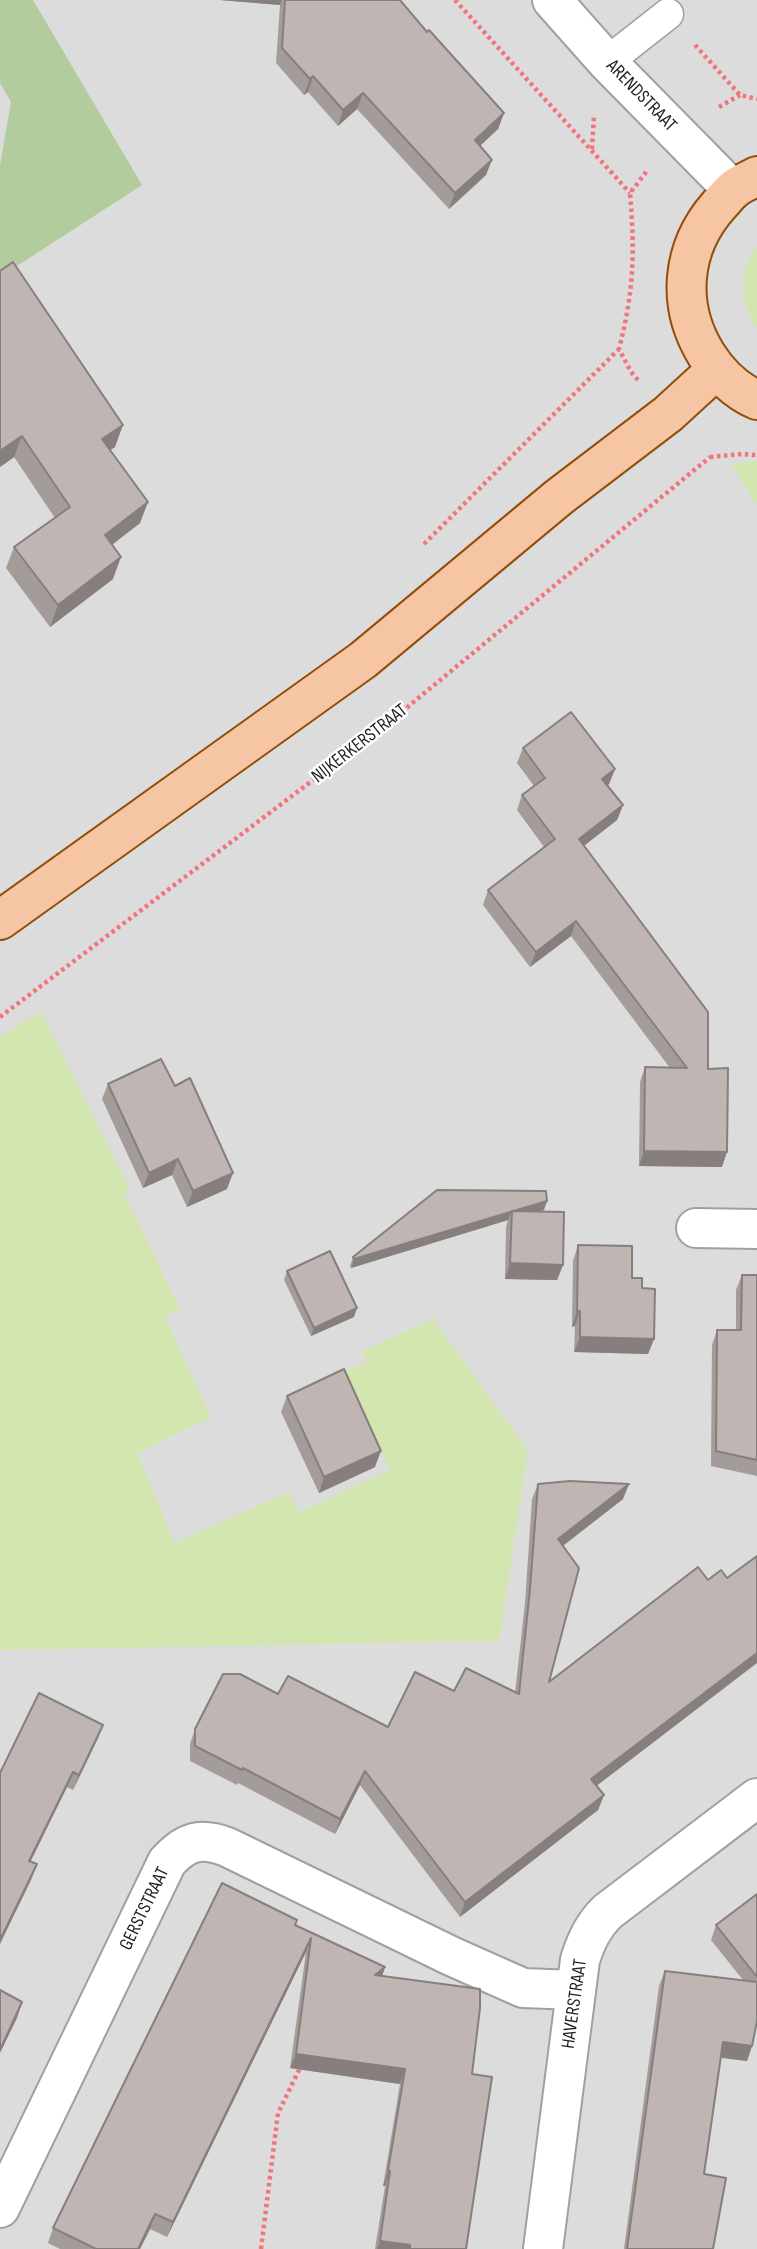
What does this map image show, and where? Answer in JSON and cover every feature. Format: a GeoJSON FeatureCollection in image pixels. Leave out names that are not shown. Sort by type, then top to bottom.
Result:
{"type":"FeatureCollection","features":[{"type":"Feature","properties":{"kind":"main road"},"geometry":{"type":"LineString","coordinates":[[745,183],[706,220],[690,256],[686,297],[695,336],[716,370],[757,400]]}},
{"type":"Feature","properties":{"kind":"main road"},"geometry":{"type":"LineString","coordinates":[[0,919],[363,660],[559,497],[668,414],[716,370]]}},
{"type":"Feature","properties":{"kind":"street","name":"ARENDSTRAAT"},"geometry":{"type":"LineString","coordinates":[[552,0],[607,62],[683,139],[745,183]]}},
{"type":"Feature","properties":{"kind":"street"},"geometry":{"type":"LineString","coordinates":[[696,1228],[757,1229]]}},
{"type":"Feature","properties":{"kind":"street","name":"HAVERSTRAAT"},"geometry":{"type":"LineString","coordinates":[[543,2249],[583,1950],[597,1922],[757,1798]]}},
{"type":"Feature","properties":{"kind":"street","name":"GERSTSTRAAT"},"geometry":{"type":"LineString","coordinates":[[0,2208],[167,1862],[179,1849],[194,1842],[212,1842],[227,1847],[523,1988],[576,1990]]}},
{"type":"Feature","properties":{"kind":"lane"},"geometry":{"type":"LineString","coordinates":[[607,62],[668,14]]}},
{"type":"Feature","properties":{"kind":"path"},"geometry":{"type":"LineString","coordinates":[[421,546],[619,349],[629,313],[633,278],[634,241],[630,193],[455,0]]}},
{"type":"Feature","properties":{"kind":"path"},"geometry":{"type":"LineString","coordinates":[[668,14],[740,94],[757,99]]}},
{"type":"Feature","properties":{"kind":"path"},"geometry":{"type":"LineString","coordinates":[[630,193],[642,175],[719,107],[740,94]]}},
{"type":"Feature","properties":{"kind":"path","name":"NIJKERKERSTRAAT"},"geometry":{"type":"LineString","coordinates":[[0,1017],[387,724],[710,457],[757,454]]}},
{"type":"Feature","properties":{"kind":"path"},"geometry":{"type":"LineString","coordinates":[[261,2249],[278,2113],[302,2063]]}},
{"type":"Feature","properties":{"kind":"shaded area"},"geometry":{"type":"Polygon","coordinates":[[[0,0],[757,0],[757,2249],[0,2249],[0,0]]]}},
{"type":"Feature","properties":{"kind":"shaded area"},"geometry":{"type":"Polygon","coordinates":[[[133,1812],[161,1825],[131,1887],[103,1874],[133,1812]]]}},
{"type":"Feature","properties":{"kind":"shaded area"},"geometry":{"type":"Polygon","coordinates":[[[86,1910],[114,1923],[74,2009],[46,1996],[86,1910]]]}},
{"type":"Feature","properties":{"kind":"green space"},"geometry":{"type":"Polygon","coordinates":[[[0,0],[33,0],[142,185],[0,277],[0,165],[11,102],[0,83],[0,0]]]}},
{"type":"Feature","properties":{"kind":"green space"},"geometry":{"type":"Polygon","coordinates":[[[757,247],[757,330],[747,310],[743,288],[746,267],[757,247]]]}},
{"type":"Feature","properties":{"kind":"green space"},"geometry":{"type":"Polygon","coordinates":[[[745,461],[757,462],[757,506],[732,465],[745,461]]]}},
{"type":"Feature","properties":{"kind":"green space"},"geometry":{"type":"Polygon","coordinates":[[[41,1011],[130,1189],[124,1193],[180,1309],[165,1317],[211,1417],[137,1453],[175,1543],[288,1492],[300,1512],[390,1470],[344,1372],[367,1362],[362,1351],[433,1319],[528,1451],[499,1641],[0,1650],[0,1038],[41,1011]]]}},
{"type":"Feature","properties":{"kind":"building"},"geometry":{"type":"Polygon","coordinates":[[[285,0],[400,0],[504,113],[475,140],[492,160],[455,193],[363,93],[343,110],[313,76],[310,79],[282,48],[285,0]]]}},
{"type":"Feature","properties":{"kind":"building"},"geometry":{"type":"Polygon","coordinates":[[[13,262],[123,425],[102,439],[148,502],[105,535],[121,557],[58,605],[14,547],[70,507],[22,436],[0,451],[0,271],[13,262]]]}},
{"type":"Feature","properties":{"kind":"building"},"geometry":{"type":"Polygon","coordinates":[[[571,712],[615,769],[602,779],[623,805],[579,839],[708,1012],[708,1069],[728,1068],[727,1152],[644,1151],[645,1067],[687,1068],[576,921],[536,952],[488,890],[555,839],[522,795],[545,778],[523,748],[571,712]]]}},
{"type":"Feature","properties":{"kind":"building"},"geometry":{"type":"Polygon","coordinates":[[[161,1059],[175,1086],[190,1078],[233,1173],[193,1191],[178,1159],[149,1173],[108,1084],[161,1059]]]}},
{"type":"Feature","properties":{"kind":"building"},"geometry":{"type":"Polygon","coordinates":[[[437,1190],[546,1191],[547,1201],[354,1259],[353,1257],[437,1190]]]}},
{"type":"Feature","properties":{"kind":"building"},"geometry":{"type":"Polygon","coordinates":[[[512,1211],[564,1212],[563,1265],[510,1263],[512,1211]]]}},
{"type":"Feature","properties":{"kind":"building"},"geometry":{"type":"Polygon","coordinates":[[[578,1245],[632,1246],[632,1278],[642,1278],[642,1288],[655,1289],[654,1339],[580,1337],[580,1311],[577,1311],[578,1245]]]}},
{"type":"Feature","properties":{"kind":"building"},"geometry":{"type":"Polygon","coordinates":[[[330,1251],[357,1308],[314,1328],[287,1271],[330,1251]]]}},
{"type":"Feature","properties":{"kind":"building"},"geometry":{"type":"Polygon","coordinates":[[[742,1275],[757,1275],[757,1460],[716,1451],[717,1330],[741,1330],[742,1275]]]}},
{"type":"Feature","properties":{"kind":"building"},"geometry":{"type":"Polygon","coordinates":[[[344,1369],[381,1451],[324,1477],[287,1396],[344,1369]]]}},
{"type":"Feature","properties":{"kind":"building"},"geometry":{"type":"Polygon","coordinates":[[[570,1481],[629,1484],[558,1539],[579,1568],[549,1682],[698,1567],[708,1580],[721,1570],[727,1578],[757,1556],[757,1653],[591,1779],[604,1795],[465,1902],[365,1771],[340,1819],[195,1746],[195,1729],[223,1674],[240,1674],[278,1694],[288,1676],[388,1727],[415,1672],[454,1691],[466,1668],[519,1694],[538,1484],[570,1481]]]}},
{"type":"Feature","properties":{"kind":"building"},"geometry":{"type":"Polygon","coordinates":[[[39,1693],[103,1725],[79,1775],[73,1772],[29,1861],[37,1864],[0,1940],[0,1773],[39,1693]]]}},
{"type":"Feature","properties":{"kind":"building"},"geometry":{"type":"Polygon","coordinates":[[[222,1883],[297,1920],[295,1925],[385,1967],[375,1975],[480,1989],[472,2074],[492,2077],[466,2249],[410,2249],[410,2245],[380,2241],[388,2171],[405,2069],[296,2054],[311,1938],[173,2222],[155,2214],[138,2249],[96,2249],[53,2228],[222,1883]]]}},
{"type":"Feature","properties":{"kind":"building"},"geometry":{"type":"Polygon","coordinates":[[[757,1894],[757,1977],[716,1925],[757,1894]]]}},
{"type":"Feature","properties":{"kind":"building"},"geometry":{"type":"Polygon","coordinates":[[[665,1971],[757,1982],[757,2021],[752,2046],[723,2042],[704,2174],[726,2178],[713,2249],[627,2249],[665,1971]]]}},
{"type":"Feature","properties":{"kind":"building"},"geometry":{"type":"Polygon","coordinates":[[[0,1990],[22,2002],[0,2050],[0,1990]]]}}]}
